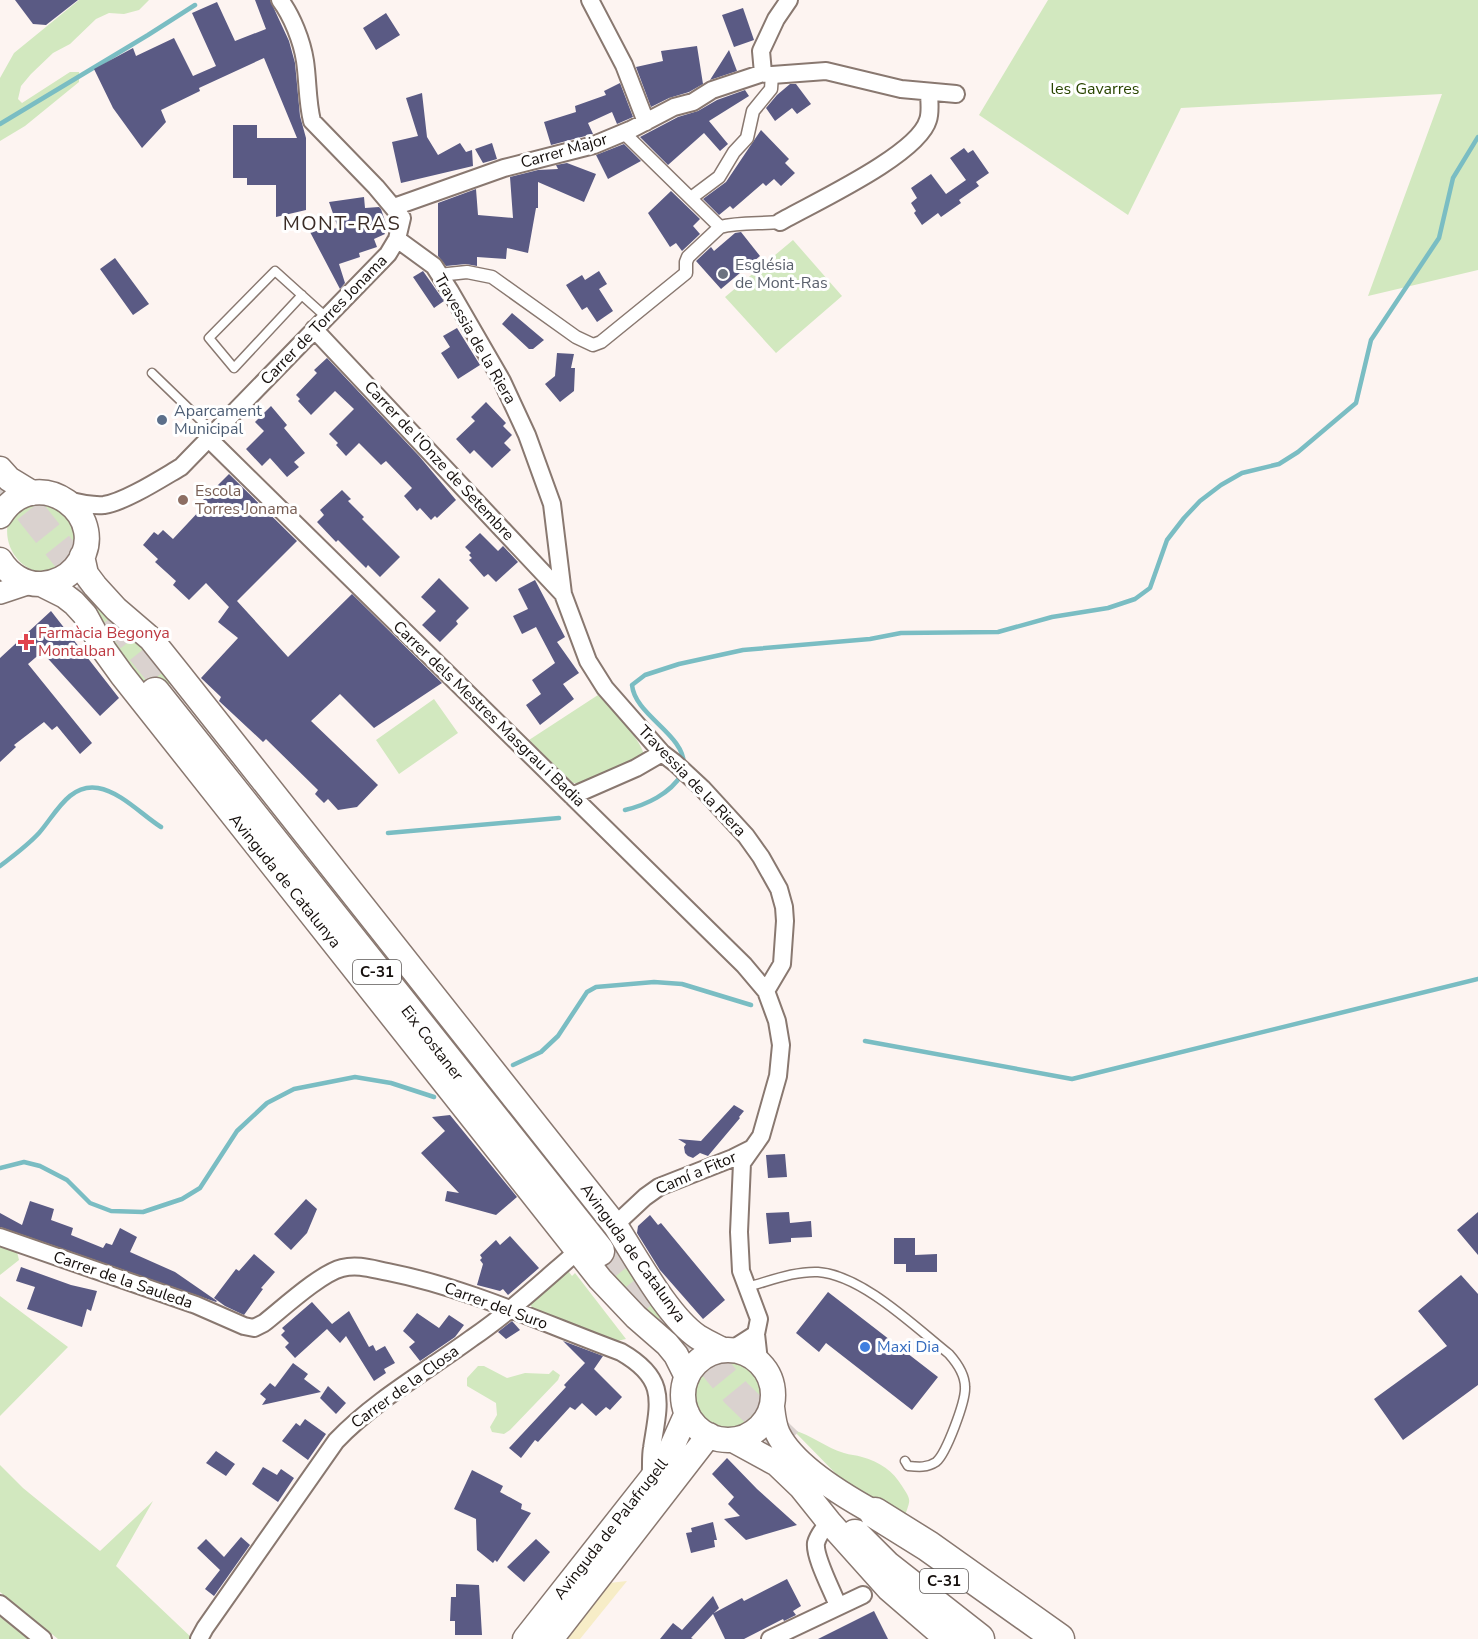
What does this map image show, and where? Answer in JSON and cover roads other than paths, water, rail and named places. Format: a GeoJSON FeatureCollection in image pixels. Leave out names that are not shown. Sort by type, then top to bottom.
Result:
{"type":"FeatureCollection","features":[{"type":"Feature","properties":{"kind":"highway","name":"Eix Costaner"},"geometry":{"type":"LineString","coordinates":[[163,690],[600,1240]]}},
{"type":"Feature","properties":{"kind":"highway","name":"C-31"},"geometry":{"type":"LineString","coordinates":[[857,1523],[886,1566],[979,1639]]}},
{"type":"Feature","properties":{"kind":"highway","name":"C-31"},"geometry":{"type":"LineString","coordinates":[[857,1523],[886,1537],[1022,1639]]}},
{"type":"Feature","properties":{"kind":"highway"},"geometry":{"type":"LineString","coordinates":[[857,1523],[928,1546],[1059,1639]]}},
{"type":"Feature","properties":{"kind":"main road"},"geometry":{"type":"LineString","coordinates":[[0,469],[9,479],[32,493]]}},
{"type":"Feature","properties":{"kind":"main road"},"geometry":{"type":"LineString","coordinates":[[0,515],[14,500],[32,493],[50,493],[67,500]]}},
{"type":"Feature","properties":{"kind":"main road","name":"Avinguda de Catalunya"},"geometry":{"type":"LineString","coordinates":[[67,500],[83,522],[86,574],[116,609],[151,639],[600,1240],[622,1303],[667,1344],[676,1355],[687,1377]]}},
{"type":"Feature","properties":{"kind":"main road"},"geometry":{"type":"LineString","coordinates":[[35,583],[50,583],[66,576],[73,570],[84,549]]}},
{"type":"Feature","properties":{"kind":"main road","name":"Avinguda de Catalunya"},"geometry":{"type":"LineString","coordinates":[[0,560],[14,576],[66,596],[75,603],[127,682],[600,1240],[647,1276],[677,1316],[699,1337],[727,1350]]}},
{"type":"Feature","properties":{"kind":"main road"},"geometry":{"type":"LineString","coordinates":[[857,1523],[801,1487],[764,1455],[734,1440],[709,1435],[696,1426],[687,1413],[683,1391],[692,1369],[705,1356],[727,1350],[746,1353],[759,1361],[770,1377],[773,1387],[772,1407],[775,1428],[779,1436],[818,1477],[842,1494],[857,1523],[889,1589],[947,1639]]}},
{"type":"Feature","properties":{"kind":"main road"},"geometry":{"type":"LineString","coordinates":[[734,1440],[748,1435],[760,1426],[772,1407]]}},
{"type":"Feature","properties":{"kind":"main road","name":"Avinguda de Palafrugell"},"geometry":{"type":"LineString","coordinates":[[525,1639],[666,1460],[687,1413]]}},
{"type":"Feature","properties":{"kind":"main road","name":"Avinguda de Palafrugell"},"geometry":{"type":"LineString","coordinates":[[551,1639],[709,1435]]}},
{"type":"Feature","properties":{"kind":"street"},"geometry":{"type":"LineString","coordinates":[[280,0],[304,54],[312,121],[394,207]]}},
{"type":"Feature","properties":{"kind":"street"},"geometry":{"type":"LineString","coordinates":[[590,0],[624,64],[646,122]]}},
{"type":"Feature","properties":{"kind":"street"},"geometry":{"type":"LineString","coordinates":[[691,198],[719,177],[734,152],[747,138],[753,111],[771,89],[761,51],[776,19],[789,0]]}},
{"type":"Feature","properties":{"kind":"street","name":"Carrer Major"},"geometry":{"type":"LineString","coordinates":[[394,207],[504,168],[594,145],[674,108],[693,102],[712,90],[767,74],[826,71],[902,89],[956,94]]}},
{"type":"Feature","properties":{"kind":"street"},"geometry":{"type":"LineString","coordinates":[[439,275],[467,272],[492,277],[576,337],[593,345],[601,342],[686,273],[688,257],[720,227],[734,223],[757,225],[780,222],[888,161],[909,146],[928,120],[929,92]]}},
{"type":"Feature","properties":{"kind":"street"},"geometry":{"type":"LineString","coordinates":[[624,132],[720,227]]}},
{"type":"Feature","properties":{"kind":"street","name":"Carrer de Torres Jonama"},"geometry":{"type":"LineString","coordinates":[[67,500],[91,506],[108,505],[149,487],[181,467],[388,254],[397,239],[402,218],[394,207]]}},
{"type":"Feature","properties":{"kind":"street","name":"Travessia de la Riera"},"geometry":{"type":"LineString","coordinates":[[397,239],[434,266],[502,381],[527,435],[552,504],[563,594],[588,661],[604,688],[668,758],[689,776],[746,836],[761,857],[779,890],[784,907],[782,964],[766,991]]}},
{"type":"Feature","properties":{"kind":"street","name":"Carrer de l'Onze de Setembre"},"geometry":{"type":"LineString","coordinates":[[314,329],[563,594]]}},
{"type":"Feature","properties":{"kind":"street","name":"Carrer dels Mestres Masgrau i Badia"},"geometry":{"type":"LineString","coordinates":[[212,437],[744,966],[766,991]]}},
{"type":"Feature","properties":{"kind":"street"},"geometry":{"type":"LineString","coordinates":[[84,549],[97,516],[108,505]]}},
{"type":"Feature","properties":{"kind":"street"},"geometry":{"type":"LineString","coordinates":[[534,563],[559,558]]}},
{"type":"Feature","properties":{"kind":"street"},"geometry":{"type":"LineString","coordinates":[[0,593],[35,583]]}},
{"type":"Feature","properties":{"kind":"street"},"geometry":{"type":"LineString","coordinates":[[572,796],[636,768],[668,758]]}},
{"type":"Feature","properties":{"kind":"street"},"geometry":{"type":"LineString","coordinates":[[759,1361],[756,1334],[759,1319],[741,1271],[739,1232],[742,1163],[761,1136],[778,1076],[781,1045],[777,1021],[766,991]]}},
{"type":"Feature","properties":{"kind":"street","name":"Camí a Fitor"},"geometry":{"type":"LineString","coordinates":[[600,1240],[659,1186],[733,1158],[752,1148]]}},
{"type":"Feature","properties":{"kind":"street","name":"Carrer de la Sauleda"},"geometry":{"type":"LineString","coordinates":[[0,1237],[196,1305],[244,1326]]}},
{"type":"Feature","properties":{"kind":"street","name":"Carrer de la Closa"},"geometry":{"type":"LineString","coordinates":[[199,1639],[336,1440],[356,1421],[475,1336],[600,1240]]}},
{"type":"Feature","properties":{"kind":"street","name":"Carrer del Suro"},"geometry":{"type":"LineString","coordinates":[[244,1326],[254,1328],[264,1323],[326,1275],[341,1268],[357,1266],[415,1278],[621,1352],[637,1363],[657,1389],[658,1402],[650,1480]]}},
{"type":"Feature","properties":{"kind":"street"},"geometry":{"type":"LineString","coordinates":[[727,1350],[756,1334]]}},
{"type":"Feature","properties":{"kind":"street"},"geometry":{"type":"LineString","coordinates":[[838,1606],[816,1544],[820,1534],[857,1523]]}},
{"type":"Feature","properties":{"kind":"street"},"geometry":{"type":"LineString","coordinates":[[770,1639],[863,1595]]}},
{"type":"Feature","properties":{"kind":"street"},"geometry":{"type":"LineString","coordinates":[[0,1604],[44,1639]]}},
{"type":"Feature","properties":{"kind":"lane"},"geometry":{"type":"LineString","coordinates":[[302,296],[234,368],[209,338],[275,271],[326,317]]}},
{"type":"Feature","properties":{"kind":"lane"},"geometry":{"type":"LineString","coordinates":[[152,374],[212,437]]}},
{"type":"Feature","properties":{"kind":"lane"},"geometry":{"type":"LineString","coordinates":[[747,1287],[796,1274],[818,1272],[838,1277],[853,1282],[870,1292],[949,1354],[963,1374],[965,1388],[962,1404],[942,1455],[935,1462],[922,1467],[908,1466],[905,1461]]}},
{"type":"Feature","properties":{"kind":"waterway"},"geometry":{"type":"LineString","coordinates":[[0,124],[195,5]]}},
{"type":"Feature","properties":{"kind":"waterway"},"geometry":{"type":"LineString","coordinates":[[684,766],[677,744],[650,716],[635,696],[632,685],[645,675],[679,664],[743,650],[870,639],[901,633],[998,632],[1052,617],[1108,608],[1135,599],[1150,588],[1167,540],[1200,501],[1242,473],[1279,464],[1298,452],[1356,403],[1371,340],[1439,238],[1453,178],[1478,137]]}},
{"type":"Feature","properties":{"kind":"waterway"},"geometry":{"type":"LineString","coordinates":[[625,810],[657,798],[682,774]]}},
{"type":"Feature","properties":{"kind":"waterway"},"geometry":{"type":"LineString","coordinates":[[0,866],[34,838],[64,802],[79,790],[88,788],[107,790],[131,804],[161,827]]}},
{"type":"Feature","properties":{"kind":"waterway"},"geometry":{"type":"LineString","coordinates":[[388,833],[559,818]]}},
{"type":"Feature","properties":{"kind":"waterway"},"geometry":{"type":"LineString","coordinates":[[865,1041],[1072,1079],[1478,979]]}},
{"type":"Feature","properties":{"kind":"waterway"},"geometry":{"type":"LineString","coordinates":[[513,1065],[541,1052],[558,1036],[587,992],[596,987],[654,982],[682,984],[751,1005]]}},
{"type":"Feature","properties":{"kind":"waterway"},"geometry":{"type":"LineString","coordinates":[[0,1168],[24,1162],[40,1166],[67,1180],[90,1203],[111,1211],[143,1212],[182,1199],[200,1188],[237,1131],[267,1103],[294,1089],[355,1077],[391,1083],[434,1097]]}},
{"type":"Feature","properties":{"kind":"tunnel"},"geometry":{"type":"LineString","coordinates":[[1,475],[170,686]]}},
{"type":"Feature","properties":{"kind":"tunnel"},"geometry":{"type":"LineString","coordinates":[[599,1251],[671,1342]]}},
{"type":"Feature","properties":{"kind":"tunnel"},"geometry":{"type":"LineString","coordinates":[[677,1321],[736,1393],[790,1445]]}},
{"type":"Feature","properties":{"kind":"place","name":"Església de Mont-Ras"},"geometry":{"type":"Point","coordinates":[723,274]}},
{"type":"Feature","properties":{"kind":"place","name":"Aparcament Municipal"},"geometry":{"type":"Point","coordinates":[162,420]}},
{"type":"Feature","properties":{"kind":"place","name":"Escola Torres Jonama"},"geometry":{"type":"Point","coordinates":[183,500]}},
{"type":"Feature","properties":{"kind":"place","name":"Farmàcia Begonya Montalban"},"geometry":{"type":"Point","coordinates":[26,642]}},
{"type":"Feature","properties":{"kind":"place","name":"Maxi Dia"},"geometry":{"type":"Point","coordinates":[865,1347]}},
{"type":"Feature","properties":{"kind":"district","name":"MONT-RAS"},"geometry":{"type":"Point","coordinates":[342,223]}},
{"type":"Feature","properties":{"kind":"park label","name":"les Gavarres"},"geometry":{"type":"Point","coordinates":[1095,89]}}]}
